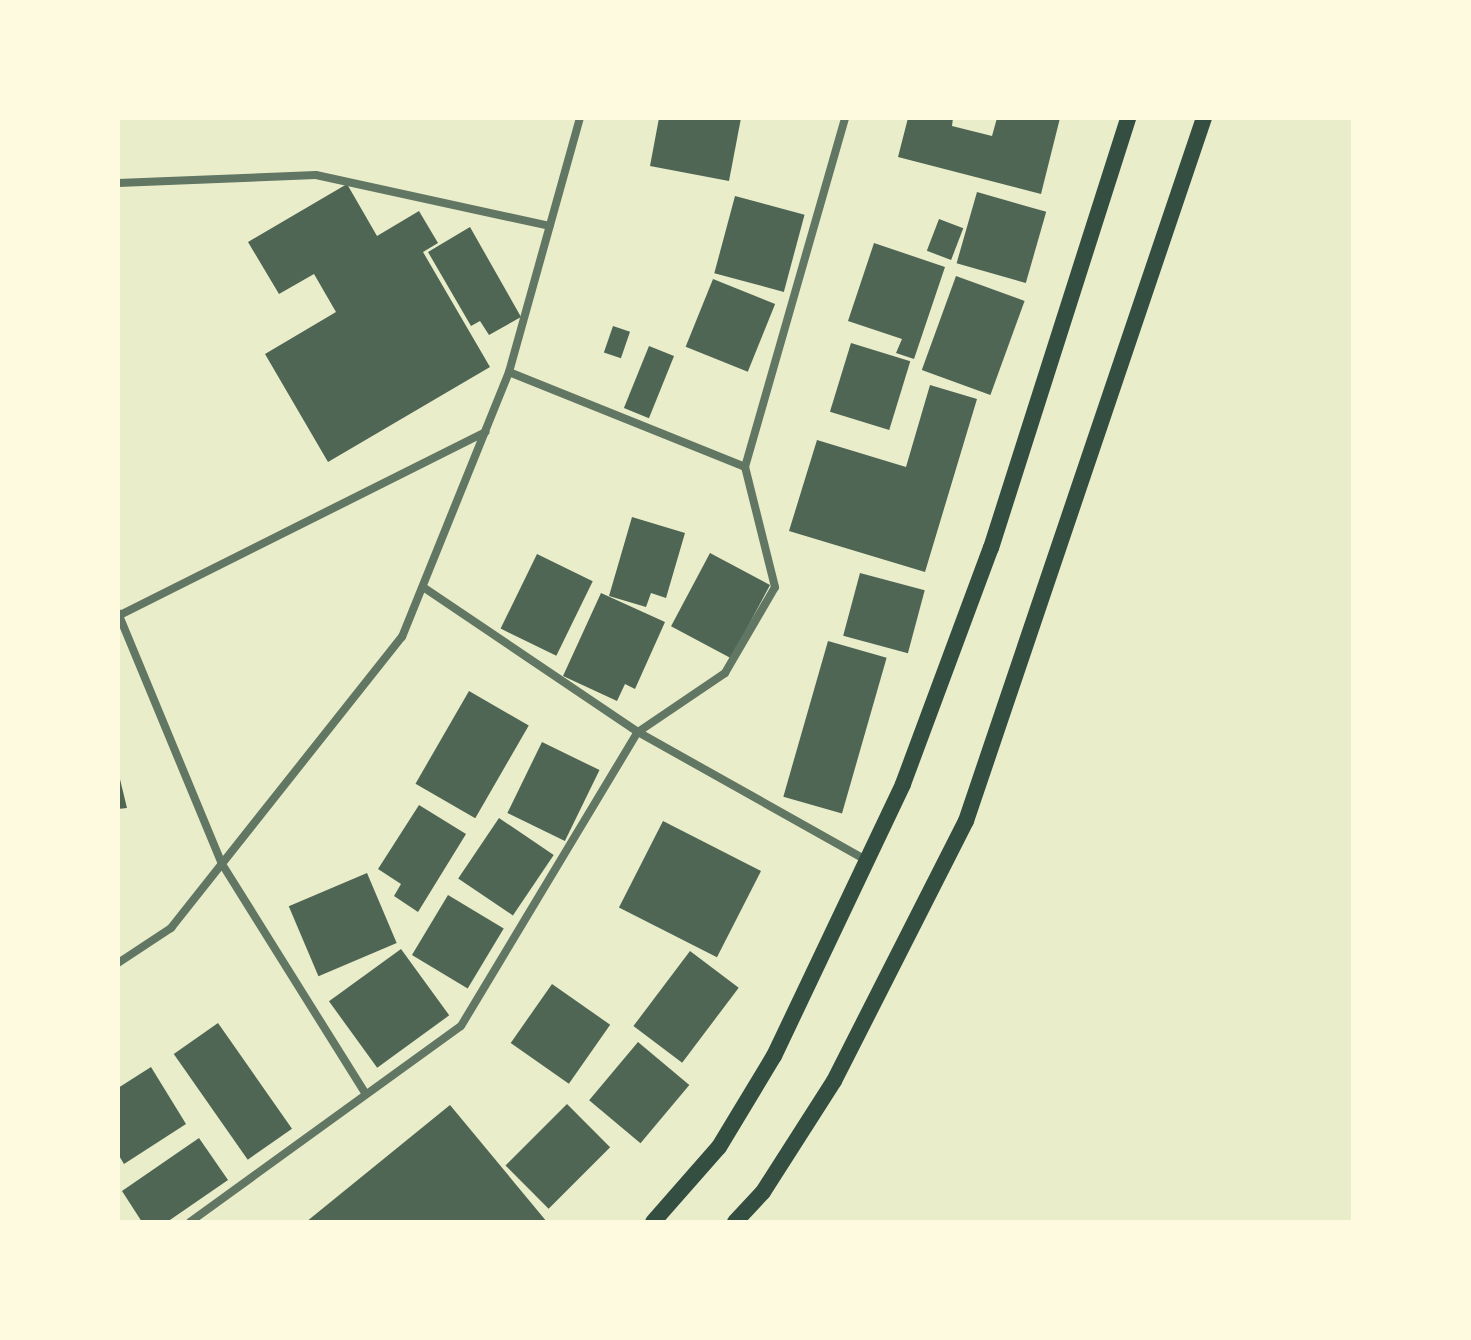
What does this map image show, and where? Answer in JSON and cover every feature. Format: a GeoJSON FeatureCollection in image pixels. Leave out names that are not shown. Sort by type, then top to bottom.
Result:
{"type":"FeatureCollection","features":[{"type":"Feature","properties":{"kind":"main road"},"geometry":{"type":"LineString","coordinates":[[653,1222],[719,1147],[774,1056],[903,784],[991,548],[1128,118]]}},
{"type":"Feature","properties":{"kind":"main road"},"geometry":{"type":"LineString","coordinates":[[735,1222],[763,1192],[834,1081],[966,821],[1204,118]]}},
{"type":"Feature","properties":{"kind":"street"},"geometry":{"type":"LineString","coordinates":[[118,963],[171,928],[402,637],[509,372],[580,118]]}},
{"type":"Feature","properties":{"kind":"street"},"geometry":{"type":"LineString","coordinates":[[190,1222],[461,1026],[638,732],[725,673],[775,587],[745,467],[845,118]]}},
{"type":"Feature","properties":{"kind":"street"},"geometry":{"type":"LineString","coordinates":[[118,183],[316,175],[550,226]]}},
{"type":"Feature","properties":{"kind":"street"},"geometry":{"type":"LineString","coordinates":[[509,372],[745,467]]}},
{"type":"Feature","properties":{"kind":"street"},"geometry":{"type":"LineString","coordinates":[[365,1093],[222,864],[118,615],[485,432]]}},
{"type":"Feature","properties":{"kind":"street"},"geometry":{"type":"LineString","coordinates":[[423,587],[638,732],[868,861]]}},
{"type":"Feature","properties":{"kind":"building"},"geometry":{"type":"Polygon","coordinates":[[[659,118],[741,118],[729,181],[650,166],[659,118]]]}},
{"type":"Feature","properties":{"kind":"building"},"geometry":{"type":"Polygon","coordinates":[[[908,118],[953,118],[952,126],[992,136],[997,118],[1060,118],[1041,194],[898,157],[908,118]]]}},
{"type":"Feature","properties":{"kind":"building"},"geometry":{"type":"Polygon","coordinates":[[[347,184],[377,236],[419,211],[438,243],[423,252],[490,367],[328,462],[265,354],[336,312],[314,274],[279,294],[248,242],[347,184]]]}},
{"type":"Feature","properties":{"kind":"building"},"geometry":{"type":"Polygon","coordinates":[[[977,192],[1046,212],[1026,283],[957,263],[977,192]]]}},
{"type":"Feature","properties":{"kind":"building"},"geometry":{"type":"Polygon","coordinates":[[[735,196],[805,215],[784,292],[714,273],[735,196]]]}},
{"type":"Feature","properties":{"kind":"building"},"geometry":{"type":"Polygon","coordinates":[[[939,219],[963,228],[951,260],[927,251],[939,219]]]}},
{"type":"Feature","properties":{"kind":"building"},"geometry":{"type":"Polygon","coordinates":[[[470,227],[521,317],[489,335],[480,321],[471,326],[428,252],[470,227]]]}},
{"type":"Feature","properties":{"kind":"building"},"geometry":{"type":"Polygon","coordinates":[[[874,243],[945,267],[914,359],[896,353],[902,339],[848,321],[874,243]]]}},
{"type":"Feature","properties":{"kind":"building"},"geometry":{"type":"Polygon","coordinates":[[[956,276],[1025,301],[990,395],[922,370],[956,276]]]}},
{"type":"Feature","properties":{"kind":"building"},"geometry":{"type":"Polygon","coordinates":[[[713,279],[775,304],[748,372],[686,347],[713,279]]]}},
{"type":"Feature","properties":{"kind":"building"},"geometry":{"type":"Polygon","coordinates":[[[613,326],[630,332],[621,358],[604,352],[613,326]]]}},
{"type":"Feature","properties":{"kind":"building"},"geometry":{"type":"Polygon","coordinates":[[[851,343],[910,361],[889,430],[830,412],[851,343]]]}},
{"type":"Feature","properties":{"kind":"building"},"geometry":{"type":"Polygon","coordinates":[[[649,346],[674,356],[649,418],[624,408],[649,346]]]}},
{"type":"Feature","properties":{"kind":"building"},"geometry":{"type":"Polygon","coordinates":[[[930,385],[977,399],[925,572],[789,531],[817,440],[906,467],[930,385]]]}},
{"type":"Feature","properties":{"kind":"building"},"geometry":{"type":"Polygon","coordinates":[[[632,517],[685,533],[666,598],[651,593],[646,607],[609,596],[632,517]]]}},
{"type":"Feature","properties":{"kind":"building"},"geometry":{"type":"Polygon","coordinates":[[[710,553],[770,585],[731,658],[671,626],[710,553]]]}},
{"type":"Feature","properties":{"kind":"building"},"geometry":{"type":"Polygon","coordinates":[[[537,554],[593,581],[556,656],[501,629],[537,554]]]}},
{"type":"Feature","properties":{"kind":"building"},"geometry":{"type":"Polygon","coordinates":[[[860,573],[925,590],[908,653],[843,636],[860,573]]]}},
{"type":"Feature","properties":{"kind":"building"},"geometry":{"type":"Polygon","coordinates":[[[601,593],[665,622],[635,689],[625,684],[617,701],[563,676],[601,593]]]}},
{"type":"Feature","properties":{"kind":"building"},"geometry":{"type":"Polygon","coordinates":[[[828,641],[887,658],[842,814],[783,797],[828,641]]]}},
{"type":"Feature","properties":{"kind":"building"},"geometry":{"type":"Polygon","coordinates":[[[469,691],[529,726],[475,818],[416,784],[469,691]]]}},
{"type":"Feature","properties":{"kind":"building"},"geometry":{"type":"Polygon","coordinates":[[[542,742],[600,770],[565,841],[507,813],[542,742]]]}},
{"type":"Feature","properties":{"kind":"building"},"geometry":{"type":"Polygon","coordinates":[[[118,771],[127,808],[118,809],[118,771]]]}},
{"type":"Feature","properties":{"kind":"building"},"geometry":{"type":"Polygon","coordinates":[[[419,805],[466,834],[418,912],[394,896],[401,884],[378,869],[419,805]]]}},
{"type":"Feature","properties":{"kind":"building"},"geometry":{"type":"Polygon","coordinates":[[[499,818],[554,855],[513,915],[458,879],[499,818]]]}},
{"type":"Feature","properties":{"kind":"building"},"geometry":{"type":"Polygon","coordinates":[[[663,821],[761,871],[717,957],[619,907],[663,821]]]}},
{"type":"Feature","properties":{"kind":"building"},"geometry":{"type":"Polygon","coordinates":[[[367,873],[397,943],[318,976],[289,906],[367,873]]]}},
{"type":"Feature","properties":{"kind":"building"},"geometry":{"type":"Polygon","coordinates":[[[448,895],[504,928],[468,988],[412,955],[448,895]]]}},
{"type":"Feature","properties":{"kind":"building"},"geometry":{"type":"Polygon","coordinates":[[[401,949],[449,1015],[377,1068],[329,1001],[401,949]]]}},
{"type":"Feature","properties":{"kind":"building"},"geometry":{"type":"Polygon","coordinates":[[[690,951],[739,988],[682,1063],[633,1026],[690,951]]]}},
{"type":"Feature","properties":{"kind":"building"},"geometry":{"type":"Polygon","coordinates":[[[552,984],[610,1025],[569,1084],[511,1043],[552,984]]]}},
{"type":"Feature","properties":{"kind":"building"},"geometry":{"type":"Polygon","coordinates":[[[218,1023],[292,1129],[248,1160],[174,1054],[218,1023]]]}},
{"type":"Feature","properties":{"kind":"building"},"geometry":{"type":"Polygon","coordinates":[[[638,1042],[689,1085],[640,1143],[589,1100],[638,1042]]]}},
{"type":"Feature","properties":{"kind":"building"},"geometry":{"type":"Polygon","coordinates":[[[151,1067],[186,1124],[124,1164],[118,1154],[118,1088],[151,1067]]]}},
{"type":"Feature","properties":{"kind":"building"},"geometry":{"type":"Polygon","coordinates":[[[567,1104],[610,1147],[549,1209],[505,1166],[567,1104]]]}},
{"type":"Feature","properties":{"kind":"building"},"geometry":{"type":"Polygon","coordinates":[[[450,1105],[547,1222],[306,1222],[450,1105]]]}},
{"type":"Feature","properties":{"kind":"building"},"geometry":{"type":"Polygon","coordinates":[[[199,1138],[228,1180],[167,1222],[142,1222],[122,1191],[199,1138]]]}}]}
